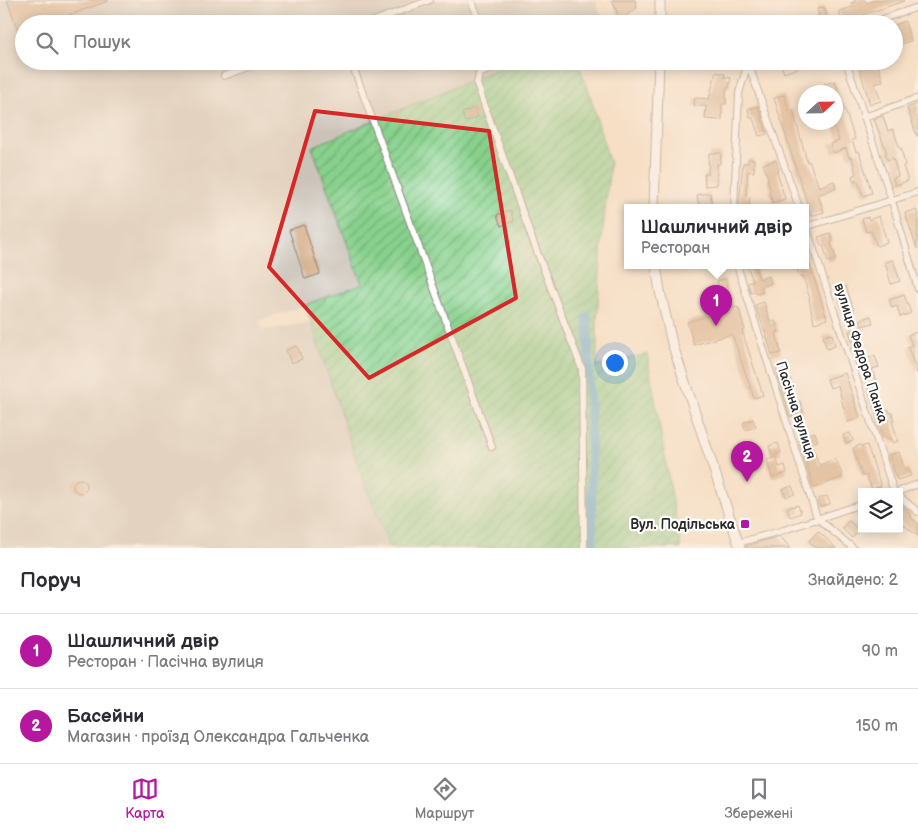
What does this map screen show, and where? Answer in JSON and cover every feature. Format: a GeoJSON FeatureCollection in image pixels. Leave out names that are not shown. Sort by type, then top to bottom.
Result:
{"type":"FeatureCollection","features":[{"type":"Feature","properties":{"kind":"main road"},"geometry":{"type":"LineString","coordinates":[[660,0],[660,15]]}},
{"type":"Feature","properties":{"kind":"main road"},"geometry":{"type":"LineString","coordinates":[[654,204],[658,70]]}},
{"type":"Feature","properties":{"kind":"main road"},"geometry":{"type":"LineString","coordinates":[[657,269],[672,343],[739,545]]}},
{"type":"Feature","properties":{"kind":"street"},"geometry":{"type":"LineString","coordinates":[[390,15],[430,0]]}},
{"type":"Feature","properties":{"kind":"street"},"geometry":{"type":"LineString","coordinates":[[471,0],[477,15]]}},
{"type":"Feature","properties":{"kind":"street"},"geometry":{"type":"LineString","coordinates":[[894,15],[918,7]]}},
{"type":"Feature","properties":{"kind":"street"},"geometry":{"type":"LineString","coordinates":[[224,76],[240,70]]}},
{"type":"Feature","properties":{"kind":"street"},"geometry":{"type":"LineString","coordinates":[[354,70],[492,446]]}},
{"type":"Feature","properties":{"kind":"street"},"geometry":{"type":"LineString","coordinates":[[488,70],[479,74],[477,84],[531,236],[582,370],[584,548]]}},
{"type":"Feature","properties":{"kind":"street"},"geometry":{"type":"LineString","coordinates":[[734,204],[739,93],[748,70]]}},
{"type":"Feature","properties":{"kind":"street"},"geometry":{"type":"LineString","coordinates":[[754,70],[798,204]]}},
{"type":"Feature","properties":{"kind":"street"},"geometry":{"type":"LineString","coordinates":[[849,70],[892,201],[918,289]]}},
{"type":"Feature","properties":{"kind":"street"},"geometry":{"type":"LineString","coordinates":[[864,117],[918,98]]}},
{"type":"Feature","properties":{"kind":"street"},"geometry":{"type":"LineString","coordinates":[[809,224],[918,192]]}},
{"type":"Feature","properties":{"kind":"street","name":"вулиця Федора Панка"},"geometry":{"type":"LineString","coordinates":[[809,237],[895,488]]}},
{"type":"Feature","properties":{"kind":"street","name":"Пасічна вулиця"},"geometry":{"type":"LineString","coordinates":[[738,269],[817,518]]}},
{"type":"Feature","properties":{"kind":"street"},"geometry":{"type":"LineString","coordinates":[[903,489],[918,484]]}},
{"type":"Feature","properties":{"kind":"street"},"geometry":{"type":"LineString","coordinates":[[903,499],[918,512]]}},
{"type":"Feature","properties":{"kind":"street"},"geometry":{"type":"LineString","coordinates":[[739,545],[858,505]]}},
{"type":"Feature","properties":{"kind":"street"},"geometry":{"type":"LineString","coordinates":[[817,518],[853,548]]}},
{"type":"Feature","properties":{"kind":"highlighted area"},"geometry":{"type":"Polygon","coordinates":[[[315,111],[489,131],[516,298],[369,378],[269,267],[315,111]]]}},
{"type":"Feature","properties":{"kind":"shaded area"},"geometry":{"type":"Polygon","coordinates":[[[0,0],[595,0],[601,15],[15,15],[15,70],[495,70],[312,147],[362,285],[259,321],[263,330],[310,323],[359,468],[390,548],[0,548],[0,0]]]}},
{"type":"Feature","properties":{"kind":"green space"},"geometry":{"type":"Polygon","coordinates":[[[495,70],[581,70],[588,88],[610,164],[602,238],[597,323],[597,366],[647,354],[681,548],[390,548],[359,468],[305,305],[362,284],[312,147],[495,70]]]}},
{"type":"Feature","properties":{"kind":"building"},"geometry":{"type":"Polygon","coordinates":[[[7,0],[108,0],[69,15],[15,15],[15,22],[7,0]]]}},
{"type":"Feature","properties":{"kind":"building"},"geometry":{"type":"Polygon","coordinates":[[[612,0],[635,0],[637,8],[627,15],[618,15],[612,0]]]}},
{"type":"Feature","properties":{"kind":"building"},"geometry":{"type":"Polygon","coordinates":[[[854,0],[865,0],[866,3],[877,0],[904,1],[863,15],[840,15],[839,11],[853,7],[851,3],[855,2],[854,0]]]}},
{"type":"Feature","properties":{"kind":"building"},"geometry":{"type":"Polygon","coordinates":[[[824,7],[826,15],[819,15],[817,9],[824,7]]]}},
{"type":"Feature","properties":{"kind":"building"},"geometry":{"type":"Polygon","coordinates":[[[905,21],[911,41],[903,43],[903,22],[905,21]]]}},
{"type":"Feature","properties":{"kind":"building"},"geometry":{"type":"Polygon","coordinates":[[[860,70],[880,70],[883,81],[875,84],[881,101],[870,104],[860,70]]]}},
{"type":"Feature","properties":{"kind":"building"},"geometry":{"type":"Polygon","coordinates":[[[716,72],[725,74],[724,77],[731,78],[729,88],[726,88],[726,104],[722,104],[722,120],[705,119],[706,106],[694,106],[695,98],[709,99],[716,72]]]}},
{"type":"Feature","properties":{"kind":"building"},"geometry":{"type":"Polygon","coordinates":[[[835,81],[836,85],[824,85],[835,81]]]}},
{"type":"Feature","properties":{"kind":"building"},"geometry":{"type":"Polygon","coordinates":[[[784,95],[789,111],[793,110],[807,162],[809,161],[819,187],[834,181],[836,188],[818,195],[824,212],[811,216],[809,204],[807,204],[774,98],[784,95]]]}},
{"type":"Feature","properties":{"kind":"building"},"geometry":{"type":"Polygon","coordinates":[[[843,104],[855,139],[852,140],[856,152],[859,151],[872,193],[863,196],[858,181],[854,182],[852,176],[856,174],[852,157],[849,158],[846,148],[833,153],[830,144],[839,141],[835,130],[843,130],[843,104]]]}},
{"type":"Feature","properties":{"kind":"building"},"geometry":{"type":"Polygon","coordinates":[[[918,104],[918,136],[917,136],[907,108],[918,104]]]}},
{"type":"Feature","properties":{"kind":"building"},"geometry":{"type":"Polygon","coordinates":[[[758,106],[767,134],[759,136],[753,118],[750,118],[748,109],[758,106]]]}},
{"type":"Feature","properties":{"kind":"building"},"geometry":{"type":"Polygon","coordinates":[[[475,108],[478,117],[465,122],[462,113],[475,108]]]}},
{"type":"Feature","properties":{"kind":"building"},"geometry":{"type":"Polygon","coordinates":[[[883,116],[888,131],[893,129],[901,148],[905,165],[903,166],[908,181],[895,185],[893,178],[898,176],[893,158],[887,160],[885,153],[887,153],[874,119],[883,116]]]}},
{"type":"Feature","properties":{"kind":"building"},"geometry":{"type":"Polygon","coordinates":[[[709,153],[721,153],[720,164],[717,164],[717,185],[705,186],[704,174],[708,174],[709,153]]]}},
{"type":"Feature","properties":{"kind":"building"},"geometry":{"type":"Polygon","coordinates":[[[748,159],[754,159],[754,172],[748,171],[746,196],[750,197],[749,204],[739,204],[743,163],[748,163],[748,159]]]}},
{"type":"Feature","properties":{"kind":"building"},"geometry":{"type":"Polygon","coordinates":[[[776,160],[779,171],[777,172],[785,199],[773,203],[769,192],[771,191],[767,180],[769,180],[763,164],[776,160]]]}},
{"type":"Feature","properties":{"kind":"building"},"geometry":{"type":"Polygon","coordinates":[[[710,193],[712,204],[698,204],[697,195],[710,193]]]}},
{"type":"Feature","properties":{"kind":"building"},"geometry":{"type":"Polygon","coordinates":[[[510,210],[514,221],[501,226],[497,215],[510,210]]]}},
{"type":"Feature","properties":{"kind":"building"},"geometry":{"type":"Polygon","coordinates":[[[916,210],[918,215],[917,249],[905,213],[916,210]]]}},
{"type":"Feature","properties":{"kind":"building"},"geometry":{"type":"Polygon","coordinates":[[[879,216],[887,242],[877,246],[871,231],[866,232],[862,219],[868,217],[869,220],[879,216]]]}},
{"type":"Feature","properties":{"kind":"building"},"geometry":{"type":"Polygon","coordinates":[[[304,225],[320,274],[305,279],[289,230],[304,225]]]}},
{"type":"Feature","properties":{"kind":"building"},"geometry":{"type":"Polygon","coordinates":[[[830,233],[836,259],[828,262],[823,245],[821,245],[818,237],[830,233]]]}},
{"type":"Feature","properties":{"kind":"building"},"geometry":{"type":"Polygon","coordinates":[[[893,260],[900,281],[891,284],[885,262],[893,260]]]}},
{"type":"Feature","properties":{"kind":"building"},"geometry":{"type":"Polygon","coordinates":[[[810,265],[827,319],[814,323],[810,299],[803,276],[799,277],[797,269],[809,269],[810,265]]]}},
{"type":"Feature","properties":{"kind":"building"},"geometry":{"type":"Polygon","coordinates":[[[748,269],[756,269],[759,279],[769,276],[771,283],[761,287],[763,292],[756,294],[755,291],[751,293],[748,283],[753,281],[748,269]]]}},
{"type":"Feature","properties":{"kind":"building"},"geometry":{"type":"Polygon","coordinates":[[[725,279],[733,308],[738,307],[745,330],[742,331],[763,395],[754,398],[732,334],[694,345],[687,322],[724,311],[717,281],[725,279]]]}},
{"type":"Feature","properties":{"kind":"building"},"geometry":{"type":"Polygon","coordinates":[[[846,286],[854,311],[844,314],[836,289],[846,286]]]}},
{"type":"Feature","properties":{"kind":"building"},"geometry":{"type":"Polygon","coordinates":[[[904,295],[911,313],[900,317],[897,306],[892,308],[889,300],[904,295]]]}},
{"type":"Feature","properties":{"kind":"building"},"geometry":{"type":"Polygon","coordinates":[[[764,302],[770,322],[775,321],[779,332],[776,333],[781,353],[772,355],[755,305],[764,302]]]}},
{"type":"Feature","properties":{"kind":"building"},"geometry":{"type":"Polygon","coordinates":[[[871,316],[873,323],[862,326],[860,320],[871,316]]]}},
{"type":"Feature","properties":{"kind":"building"},"geometry":{"type":"Polygon","coordinates":[[[861,327],[863,335],[861,336],[865,347],[855,350],[849,331],[861,327]]]}},
{"type":"Feature","properties":{"kind":"building"},"geometry":{"type":"Polygon","coordinates":[[[916,332],[918,337],[917,373],[908,347],[912,345],[908,335],[916,332]]]}},
{"type":"Feature","properties":{"kind":"building"},"geometry":{"type":"Polygon","coordinates":[[[832,334],[835,346],[827,349],[823,336],[832,334]]]}},
{"type":"Feature","properties":{"kind":"building"},"geometry":{"type":"Polygon","coordinates":[[[297,346],[302,359],[291,363],[286,350],[297,346]]]}},
{"type":"Feature","properties":{"kind":"building"},"geometry":{"type":"Polygon","coordinates":[[[875,356],[879,367],[872,369],[876,386],[885,411],[889,410],[892,413],[894,421],[892,421],[898,441],[892,443],[890,438],[884,439],[859,361],[875,356]]]}},
{"type":"Feature","properties":{"kind":"building"},"geometry":{"type":"Polygon","coordinates":[[[786,365],[797,402],[800,401],[804,413],[790,417],[776,368],[786,365]]]}},
{"type":"Feature","properties":{"kind":"building"},"geometry":{"type":"Polygon","coordinates":[[[845,373],[860,418],[847,422],[838,385],[830,388],[827,379],[845,373]]]}},
{"type":"Feature","properties":{"kind":"building"},"geometry":{"type":"Polygon","coordinates":[[[753,419],[756,427],[745,430],[743,423],[753,419]]]}},
{"type":"Feature","properties":{"kind":"building"},"geometry":{"type":"Polygon","coordinates":[[[815,432],[818,441],[811,443],[819,465],[836,459],[843,477],[814,488],[798,437],[815,432]]]}},
{"type":"Feature","properties":{"kind":"building"},"geometry":{"type":"Polygon","coordinates":[[[850,433],[853,441],[846,443],[843,435],[850,433]]]}},
{"type":"Feature","properties":{"kind":"building"},"geometry":{"type":"Polygon","coordinates":[[[778,443],[781,453],[772,456],[769,446],[778,443]]]}},
{"type":"Feature","properties":{"kind":"building"},"geometry":{"type":"Polygon","coordinates":[[[867,445],[881,486],[872,488],[866,475],[862,476],[853,448],[867,445]]]}},
{"type":"Feature","properties":{"kind":"building"},"geometry":{"type":"Polygon","coordinates":[[[899,452],[905,470],[908,468],[911,476],[897,480],[889,455],[899,452]]]}},
{"type":"Feature","properties":{"kind":"building"},"geometry":{"type":"Polygon","coordinates":[[[776,457],[779,467],[785,465],[787,473],[772,478],[767,460],[776,457]]]}},
{"type":"Feature","properties":{"kind":"building"},"geometry":{"type":"Polygon","coordinates":[[[80,479],[85,481],[87,486],[85,491],[80,493],[75,491],[73,486],[75,481],[80,479]]]}},
{"type":"Feature","properties":{"kind":"building"},"geometry":{"type":"Polygon","coordinates":[[[792,486],[795,494],[786,497],[783,489],[792,486]]]}},
{"type":"Feature","properties":{"kind":"building"},"geometry":{"type":"Polygon","coordinates":[[[827,496],[830,504],[820,507],[818,499],[827,496]]]}},
{"type":"Feature","properties":{"kind":"building"},"geometry":{"type":"Polygon","coordinates":[[[798,505],[801,513],[790,517],[787,508],[798,505]]]}},
{"type":"Feature","properties":{"kind":"building"},"geometry":{"type":"Polygon","coordinates":[[[903,506],[911,515],[909,516],[918,523],[918,536],[903,524],[903,506]]]}},
{"type":"Feature","properties":{"kind":"building"},"geometry":{"type":"Polygon","coordinates":[[[849,521],[858,531],[852,538],[842,528],[849,521]]]}},
{"type":"Feature","properties":{"kind":"building"},"geometry":{"type":"Polygon","coordinates":[[[818,531],[836,548],[816,548],[809,541],[818,531]]]}},
{"type":"Feature","properties":{"kind":"building"},"geometry":{"type":"Polygon","coordinates":[[[780,536],[790,548],[746,548],[746,546],[780,536]]]}},
{"type":"Feature","properties":{"kind":"waterway"},"geometry":{"type":"LineString","coordinates":[[587,317],[593,548]]}},
{"type":"Feature","properties":{"kind":"place","name":"Шашличний двір"},"geometry":{"type":"Point","coordinates":[716,326]}},
{"type":"Feature","properties":{"kind":"place","name":"Басейни"},"geometry":{"type":"Point","coordinates":[747,482]}},
{"type":"Feature","properties":{"kind":"place","name":"Вул. Подільська"},"geometry":{"type":"Point","coordinates":[745,524]}}]}
